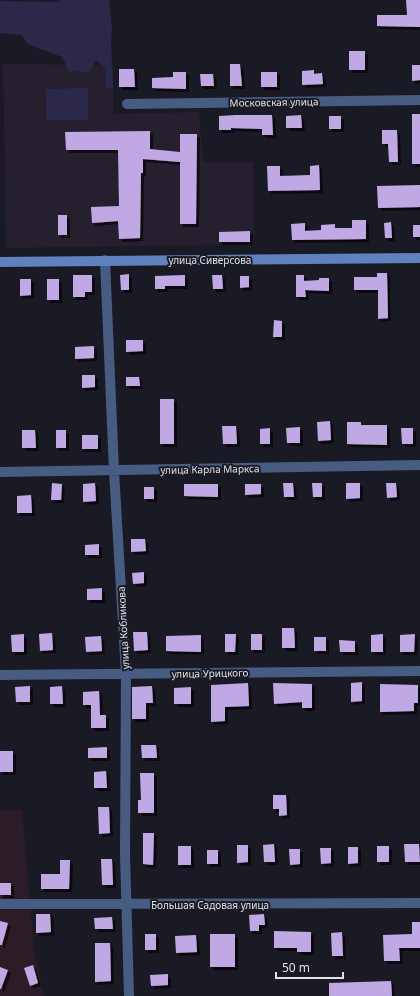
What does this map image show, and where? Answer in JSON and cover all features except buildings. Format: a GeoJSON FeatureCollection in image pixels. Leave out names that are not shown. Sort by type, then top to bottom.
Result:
{"type":"FeatureCollection","features":[{"type":"Feature","properties":{"kind":"street","name":"Московская улица"},"geometry":{"type":"LineString","coordinates":[[128,104],[420,100]]}},
{"type":"Feature","properties":{"kind":"street","name":"улица Сиверсова"},"geometry":{"type":"LineString","coordinates":[[0,262],[420,258]]}},
{"type":"Feature","properties":{"kind":"street","name":"улица Кобликова"},"geometry":{"type":"LineString","coordinates":[[105,260],[114,471],[126,674],[125,854],[129,996]]}},
{"type":"Feature","properties":{"kind":"street","name":"улица Карла Маркса"},"geometry":{"type":"LineString","coordinates":[[0,472],[420,465]]}},
{"type":"Feature","properties":{"kind":"street","name":"улица Урицкого"},"geometry":{"type":"LineString","coordinates":[[0,675],[420,670]]}},
{"type":"Feature","properties":{"kind":"street","name":"Большая Садовая улица"},"geometry":{"type":"LineString","coordinates":[[0,904],[126,905],[420,903]]}},
{"type":"Feature","properties":{"kind":"shaded area"},"geometry":{"type":"Polygon","coordinates":[[[60,0],[109,0],[112,28],[111,41],[113,89],[106,88],[105,67],[96,60],[89,72],[69,71],[62,57],[28,44],[22,35],[0,33],[0,1],[55,2],[60,0]]]}},
{"type":"Feature","properties":{"kind":"shaded area"},"geometry":{"type":"Polygon","coordinates":[[[3,64],[113,65],[113,114],[199,112],[203,162],[253,162],[254,244],[6,248],[3,64]]]}},
{"type":"Feature","properties":{"kind":"shaded area"},"geometry":{"type":"Polygon","coordinates":[[[88,88],[88,120],[46,120],[46,89],[88,88]]]}},
{"type":"Feature","properties":{"kind":"shaded area"},"geometry":{"type":"Polygon","coordinates":[[[0,810],[22,810],[34,950],[44,996],[0,996],[0,810]]]}}]}
